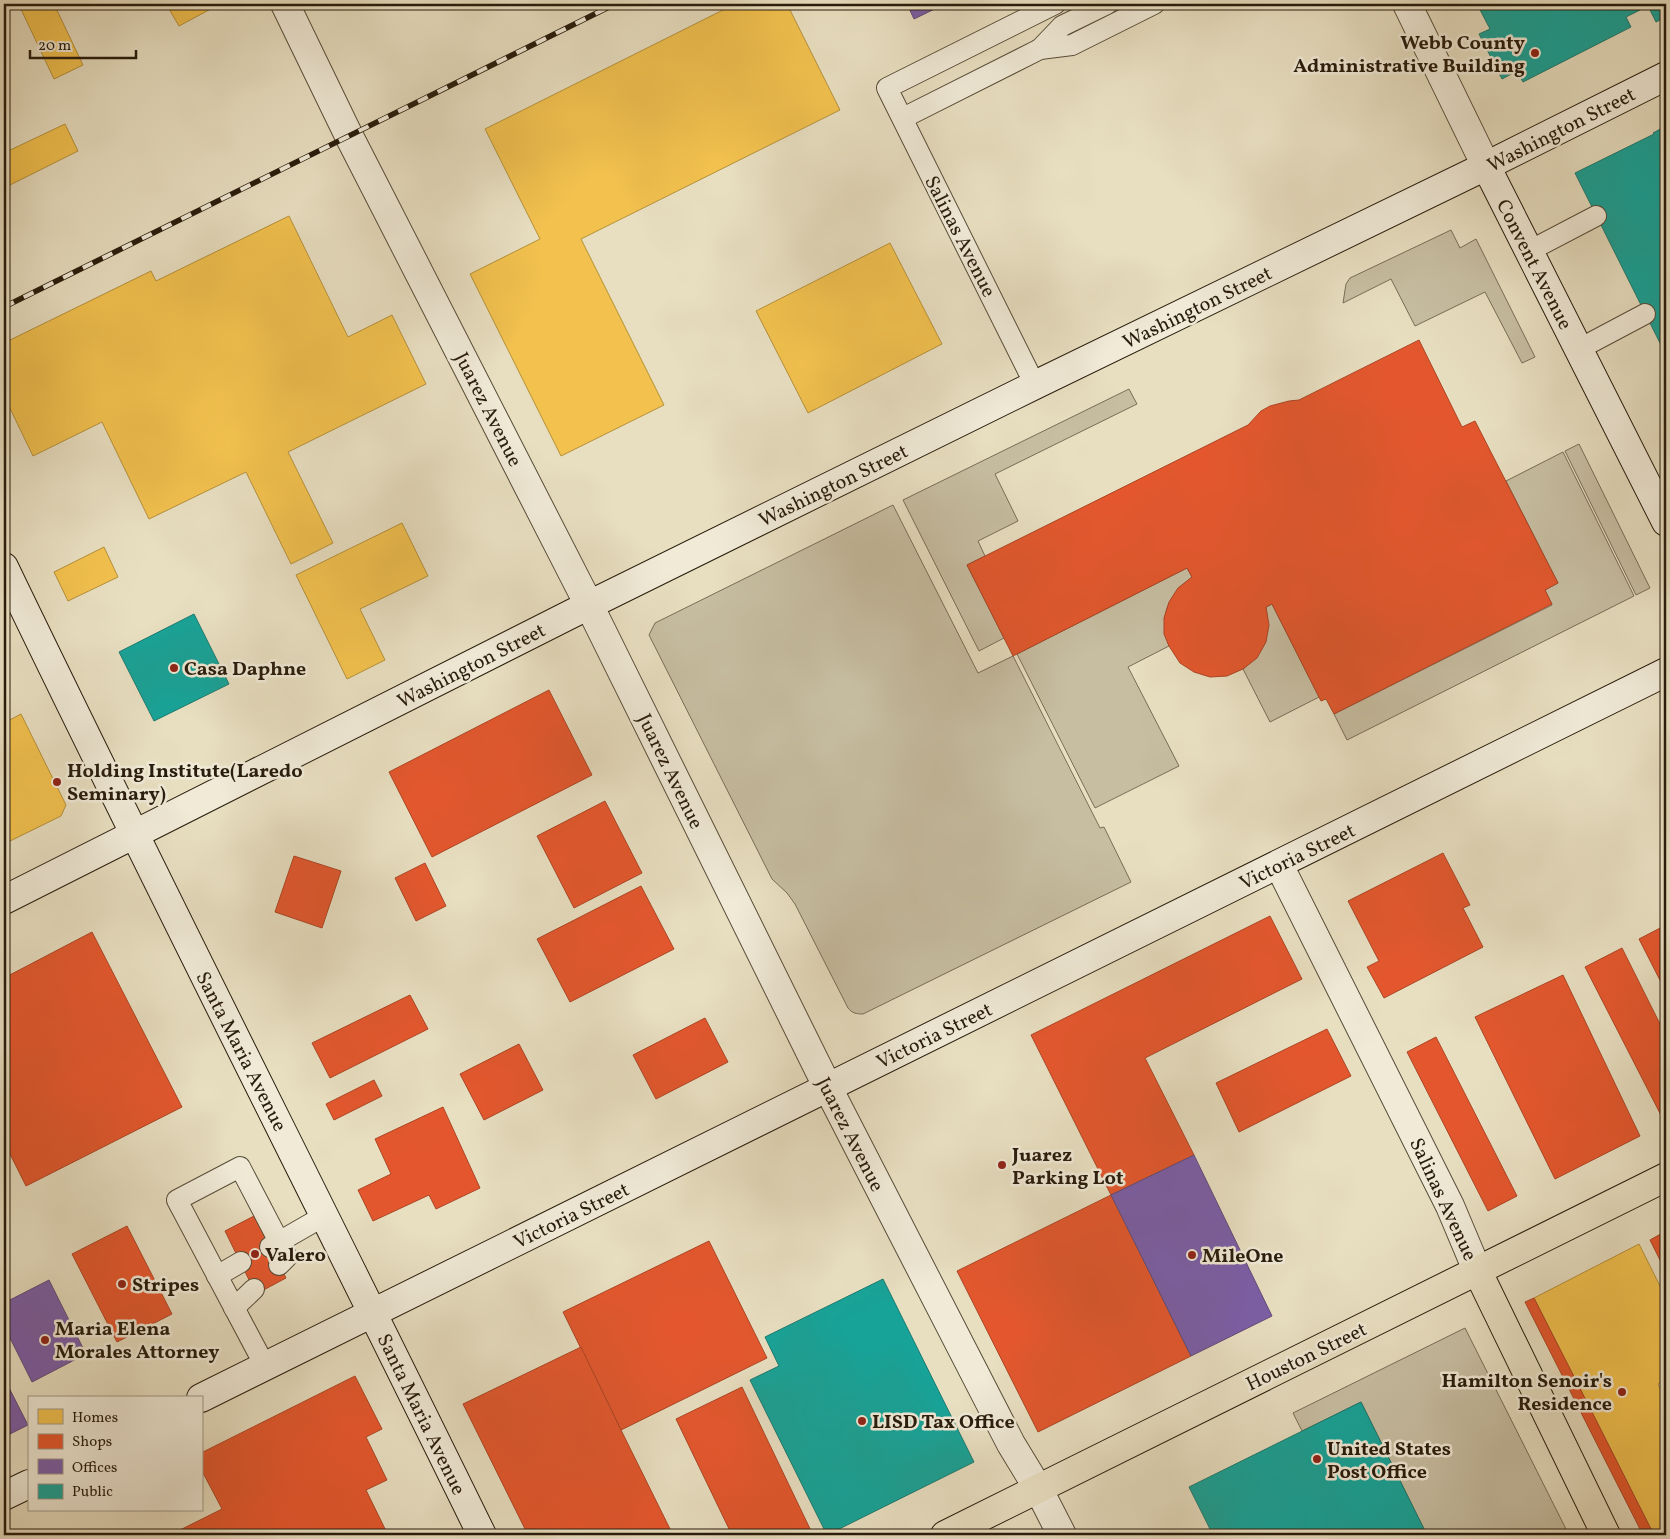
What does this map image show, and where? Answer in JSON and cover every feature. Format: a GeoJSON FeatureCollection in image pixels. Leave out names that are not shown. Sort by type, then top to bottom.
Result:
{"type":"FeatureCollection","features":[{"type":"Feature","properties":{"kind":"main road","name":"Juarez Avenue"},"geometry":{"type":"LineString","coordinates":[[285,4],[349,136],[589,605],[828,1088],[1011,1444],[1039,1490],[1062,1535]]}},
{"type":"Feature","properties":{"kind":"main road","name":"Convent Avenue"},"geometry":{"type":"LineString","coordinates":[[1407,4],[1486,166],[1666,522]]}},
{"type":"Feature","properties":{"kind":"main road","name":"Washington Street"},"geometry":{"type":"LineString","coordinates":[[4,900],[589,605],[1666,76]]}},
{"type":"Feature","properties":{"kind":"main road","name":"Santa Maria Avenue"},"geometry":{"type":"LineString","coordinates":[[4,567],[134,835],[482,1535]]}},
{"type":"Feature","properties":{"kind":"main road","name":"Victoria Street"},"geometry":{"type":"LineString","coordinates":[[202,1398],[1666,672]]}},
{"type":"Feature","properties":{"kind":"main road","name":"Salinas Avenue"},"geometry":{"type":"LineString","coordinates":[[1279,865],[1450,1206],[1477,1270],[1606,1535]]}},
{"type":"Feature","properties":{"kind":"main road","name":"Houston Street"},"geometry":{"type":"LineString","coordinates":[[946,1535],[1666,1177]]}},
{"type":"Feature","properties":{"kind":"main road"},"geometry":{"type":"LineString","coordinates":[[4,1496],[28,1484]]}},
{"type":"Feature","properties":{"kind":"lane","name":"Salinas Avenue"},"geometry":{"type":"LineString","coordinates":[[1035,385],[887,88],[1054,4]]}},
{"type":"Feature","properties":{"kind":"lane"},"geometry":{"type":"LineString","coordinates":[[1040,49],[1062,26],[1107,4]]}},
{"type":"Feature","properties":{"kind":"lane"},"geometry":{"type":"LineString","coordinates":[[902,118],[1040,49],[1072,45],[1154,4]]}},
{"type":"Feature","properties":{"kind":"lane"},"geometry":{"type":"LineString","coordinates":[[1529,251],[1596,216]]}},
{"type":"Feature","properties":{"kind":"lane"},"geometry":{"type":"LineString","coordinates":[[1579,349],[1645,314]]}},
{"type":"Feature","properties":{"kind":"lane"},"geometry":{"type":"LineString","coordinates":[[265,1366],[177,1200],[240,1167],[274,1244],[287,1257],[279,1265]]}},
{"type":"Feature","properties":{"kind":"lane"},"geometry":{"type":"LineString","coordinates":[[274,1244],[324,1216]]}},
{"type":"Feature","properties":{"kind":"lane"},"geometry":{"type":"LineString","coordinates":[[217,1276],[240,1262]]}},
{"type":"Feature","properties":{"kind":"lane"},"geometry":{"type":"LineString","coordinates":[[234,1308],[254,1289]]}},
{"type":"Feature","properties":{"kind":"shaded area"},"geometry":{"type":"Polygon","coordinates":[[[1451,230],[1460,248],[1476,239],[1535,357],[1522,363],[1485,292],[1415,326],[1391,279],[1343,303],[1346,284],[1350,278],[1451,230]]]}},
{"type":"Feature","properties":{"kind":"shaded area"},"geometry":{"type":"Polygon","coordinates":[[[1129,389],[1137,404],[995,474],[1018,521],[978,541],[985,556],[967,565],[1004,638],[979,651],[903,500],[1129,389]]]}},
{"type":"Feature","properties":{"kind":"shaded area"},"geometry":{"type":"Polygon","coordinates":[[[1579,444],[1650,588],[1636,595],[1565,451],[1579,444]]]}},
{"type":"Feature","properties":{"kind":"shaded area"},"geometry":{"type":"Polygon","coordinates":[[[1563,452],[1634,596],[1347,740],[1334,714],[1552,605],[1545,590],[1558,583],[1506,481],[1563,452]]]}},
{"type":"Feature","properties":{"kind":"shaded area"},"geometry":{"type":"Polygon","coordinates":[[[893,505],[978,673],[1013,656],[1100,828],[1104,827],[1131,882],[861,1014],[853,1012],[848,1008],[795,904],[787,893],[772,879],[649,635],[655,623],[893,505]]]}},
{"type":"Feature","properties":{"kind":"shaded area"},"geometry":{"type":"Polygon","coordinates":[[[1187,568],[1192,577],[1171,599],[1167,607],[1165,625],[1169,646],[1128,667],[1179,766],[1095,808],[1017,654],[1187,568]]]}},
{"type":"Feature","properties":{"kind":"shaded area"},"geometry":{"type":"Polygon","coordinates":[[[1272,604],[1319,697],[1270,722],[1243,669],[1262,649],[1267,635],[1266,607],[1272,604]]]}},
{"type":"Feature","properties":{"kind":"shaded area"},"geometry":{"type":"Polygon","coordinates":[[[1465,1328],[1569,1535],[1427,1535],[1361,1402],[1302,1431],[1293,1413],[1465,1328]]]}},
{"type":"Feature","properties":{"kind":"building: Homes"},"geometry":{"type":"Polygon","coordinates":[[[54,4],[83,65],[54,79],[19,5],[54,4]]]}},
{"type":"Feature","properties":{"kind":"building: Homes"},"geometry":{"type":"Polygon","coordinates":[[[166,4],[220,4],[179,26],[166,4]]]}},
{"type":"Feature","properties":{"kind":"building: Homes"},"geometry":{"type":"Polygon","coordinates":[[[735,4],[787,4],[840,110],[581,239],[664,405],[561,456],[470,274],[540,239],[485,129],[735,4]]]}},
{"type":"Feature","properties":{"kind":"building: Homes"},"geometry":{"type":"Polygon","coordinates":[[[65,124],[78,151],[4,188],[4,153],[65,124]]]}},
{"type":"Feature","properties":{"kind":"building: Homes"},"geometry":{"type":"Polygon","coordinates":[[[289,216],[348,337],[392,315],[426,384],[288,452],[333,543],[291,564],[246,472],[149,519],[102,422],[33,456],[4,396],[4,343],[151,271],[156,281],[289,216]]]}},
{"type":"Feature","properties":{"kind":"building: Homes"},"geometry":{"type":"Polygon","coordinates":[[[890,243],[942,344],[808,413],[756,311],[890,243]]]}},
{"type":"Feature","properties":{"kind":"building: Homes"},"geometry":{"type":"Polygon","coordinates":[[[402,523],[428,576],[360,609],[385,660],[347,679],[296,575],[402,523]]]}},
{"type":"Feature","properties":{"kind":"building: Homes"},"geometry":{"type":"Polygon","coordinates":[[[104,547],[118,577],[68,601],[54,572],[104,547]]]}},
{"type":"Feature","properties":{"kind":"building: Homes"},"geometry":{"type":"Polygon","coordinates":[[[21,714],[66,805],[61,816],[4,844],[4,723],[21,714]]]}},
{"type":"Feature","properties":{"kind":"building: Homes","name":"Hamilton Senoir's Residence"},"geometry":{"type":"Polygon","coordinates":[[[1639,1244],[1666,1298],[1666,1379],[1658,1384],[1666,1401],[1666,1535],[1654,1535],[1534,1298],[1639,1244]]]}},
{"type":"Feature","properties":{"kind":"building: Shops"},"geometry":{"type":"Polygon","coordinates":[[[1419,340],[1462,427],[1475,421],[1558,583],[1545,590],[1552,604],[1334,714],[1326,699],[1321,701],[1272,604],[1266,607],[1269,625],[1266,642],[1257,658],[1243,669],[1227,676],[1210,677],[1194,672],[1180,663],[1164,634],[1164,618],[1169,602],[1178,588],[1192,577],[1187,568],[1013,656],[967,565],[1248,425],[1261,411],[1270,406],[1299,400],[1419,340]]]}},
{"type":"Feature","properties":{"kind":"building: Shops"},"geometry":{"type":"Polygon","coordinates":[[[549,690],[592,775],[432,857],[389,772],[549,690]]]}},
{"type":"Feature","properties":{"kind":"building: Shops"},"geometry":{"type":"Polygon","coordinates":[[[605,801],[642,873],[574,908],[537,836],[605,801]]]}},
{"type":"Feature","properties":{"kind":"building: Shops"},"geometry":{"type":"Polygon","coordinates":[[[1443,853],[1470,905],[1463,908],[1483,947],[1384,998],[1367,967],[1379,961],[1348,901],[1443,853]]]}},
{"type":"Feature","properties":{"kind":"building: Shops"},"geometry":{"type":"Polygon","coordinates":[[[294,856],[341,871],[322,928],[275,912],[294,856]]]}},
{"type":"Feature","properties":{"kind":"building: Shops"},"geometry":{"type":"Polygon","coordinates":[[[425,863],[446,906],[416,921],[395,878],[425,863]]]}},
{"type":"Feature","properties":{"kind":"building: Shops"},"geometry":{"type":"Polygon","coordinates":[[[641,886],[674,949],[570,1002],[537,939],[641,886]]]}},
{"type":"Feature","properties":{"kind":"building: Shops"},"geometry":{"type":"Polygon","coordinates":[[[1270,916],[1302,979],[1145,1058],[1194,1155],[1111,1195],[1031,1035],[1270,916]]]}},
{"type":"Feature","properties":{"kind":"building: Shops"},"geometry":{"type":"Polygon","coordinates":[[[1666,925],[1666,992],[1639,939],[1666,925]]]}},
{"type":"Feature","properties":{"kind":"building: Shops"},"geometry":{"type":"Polygon","coordinates":[[[92,932],[182,1107],[26,1186],[4,1142],[4,978],[92,932]]]}},
{"type":"Feature","properties":{"kind":"building: Shops"},"geometry":{"type":"Polygon","coordinates":[[[1622,948],[1666,1036],[1665,1123],[1585,967],[1622,948]]]}},
{"type":"Feature","properties":{"kind":"building: Shops"},"geometry":{"type":"Polygon","coordinates":[[[1563,975],[1640,1136],[1555,1179],[1475,1017],[1563,975]]]}},
{"type":"Feature","properties":{"kind":"building: Shops"},"geometry":{"type":"Polygon","coordinates":[[[410,995],[428,1029],[330,1078],[312,1043],[410,995]]]}},
{"type":"Feature","properties":{"kind":"building: Shops"},"geometry":{"type":"Polygon","coordinates":[[[705,1018],[728,1062],[656,1099],[633,1055],[705,1018]]]}},
{"type":"Feature","properties":{"kind":"building: Shops"},"geometry":{"type":"Polygon","coordinates":[[[1327,1029],[1351,1076],[1239,1132],[1216,1083],[1327,1029]]]}},
{"type":"Feature","properties":{"kind":"building: Shops"},"geometry":{"type":"Polygon","coordinates":[[[1436,1037],[1517,1196],[1488,1211],[1407,1052],[1436,1037]]]}},
{"type":"Feature","properties":{"kind":"building: Shops"},"geometry":{"type":"Polygon","coordinates":[[[519,1044],[543,1090],[484,1120],[460,1074],[519,1044]]]}},
{"type":"Feature","properties":{"kind":"building: Shops"},"geometry":{"type":"Polygon","coordinates":[[[374,1080],[382,1096],[334,1120],[326,1104],[374,1080]]]}},
{"type":"Feature","properties":{"kind":"building: Shops"},"geometry":{"type":"Polygon","coordinates":[[[443,1107],[480,1188],[436,1209],[429,1195],[373,1221],[358,1190],[391,1174],[375,1139],[443,1107]]]}},
{"type":"Feature","properties":{"kind":"building: Shops"},"geometry":{"type":"Polygon","coordinates":[[[1111,1195],[1191,1356],[1038,1432],[957,1271],[1111,1195]]]}},
{"type":"Feature","properties":{"kind":"building: Shops","name":"Valero"},"geometry":{"type":"Polygon","coordinates":[[[254,1216],[286,1278],[256,1294],[225,1231],[254,1216]]]}},
{"type":"Feature","properties":{"kind":"building: Shops","name":"Stripes"},"geometry":{"type":"Polygon","coordinates":[[[127,1226],[172,1314],[117,1342],[72,1254],[127,1226]]]}},
{"type":"Feature","properties":{"kind":"building: Shops"},"geometry":{"type":"Polygon","coordinates":[[[1666,1231],[1666,1272],[1650,1240],[1666,1231]]]}},
{"type":"Feature","properties":{"kind":"building: Shops"},"geometry":{"type":"Polygon","coordinates":[[[709,1241],[767,1358],[621,1430],[563,1312],[709,1241]]]}},
{"type":"Feature","properties":{"kind":"building: Shops"},"geometry":{"type":"Polygon","coordinates":[[[1534,1298],[1654,1535],[1643,1535],[1525,1302],[1534,1298]]]}},
{"type":"Feature","properties":{"kind":"building: Shops"},"geometry":{"type":"Polygon","coordinates":[[[581,1347],[673,1535],[528,1535],[463,1404],[581,1347]]]}},
{"type":"Feature","properties":{"kind":"building: Shops"},"geometry":{"type":"Polygon","coordinates":[[[355,1376],[382,1429],[366,1437],[387,1480],[366,1490],[388,1535],[170,1535],[222,1509],[202,1471],[202,1452],[355,1376]]]}},
{"type":"Feature","properties":{"kind":"building: Shops"},"geometry":{"type":"Polygon","coordinates":[[[742,1387],[813,1535],[732,1535],[676,1419],[742,1387]]]}},
{"type":"Feature","properties":{"kind":"building: Offices"},"geometry":{"type":"Polygon","coordinates":[[[907,4],[945,4],[914,19],[907,4]]]}},
{"type":"Feature","properties":{"kind":"building: Offices","name":"MileOne"},"geometry":{"type":"Polygon","coordinates":[[[1194,1155],[1272,1316],[1191,1356],[1111,1195],[1194,1155]]]}},
{"type":"Feature","properties":{"kind":"building: Offices","name":"Maria Elena Morales Attorney"},"geometry":{"type":"Polygon","coordinates":[[[49,1280],[86,1354],[32,1382],[4,1326],[4,1303],[49,1280]]]}},
{"type":"Feature","properties":{"kind":"building: Offices"},"geometry":{"type":"Polygon","coordinates":[[[4,1378],[28,1425],[4,1437],[4,1378]]]}},
{"type":"Feature","properties":{"kind":"building: Public","name":"Webb County Administrative Building"},"geometry":{"type":"Polygon","coordinates":[[[1477,4],[1666,4],[1666,17],[1656,22],[1648,6],[1626,17],[1631,27],[1523,82],[1517,71],[1502,79],[1479,34],[1490,29],[1477,4]]]}},
{"type":"Feature","properties":{"kind":"building: Public"},"geometry":{"type":"Polygon","coordinates":[[[1666,126],[1666,355],[1575,173],[1654,134],[1666,126]]]}},
{"type":"Feature","properties":{"kind":"building: Public","name":"Casa Daphne"},"geometry":{"type":"Polygon","coordinates":[[[194,614],[229,684],[154,721],[119,652],[194,614]]]}},
{"type":"Feature","properties":{"kind":"building: Public","name":"LISD Tax Office"},"geometry":{"type":"Polygon","coordinates":[[[883,1279],[974,1462],[827,1535],[750,1380],[779,1366],[765,1337],[883,1279]]]}},
{"type":"Feature","properties":{"kind":"building: Public","name":"United States Post Office"},"geometry":{"type":"Polygon","coordinates":[[[1361,1402],[1427,1535],[1213,1535],[1189,1487],[1361,1402]]]}},
{"type":"Feature","properties":{"kind":"railway"},"geometry":{"type":"LineString","coordinates":[[4,307],[615,4]]}},
{"type":"Feature","properties":{"kind":"place","name":"Webb County Administrative Building"},"geometry":{"type":"Point","coordinates":[1535,53]}},
{"type":"Feature","properties":{"kind":"place","name":"Casa Daphne"},"geometry":{"type":"Point","coordinates":[174,668]}},
{"type":"Feature","properties":{"kind":"place","name":"Holding Institute(Laredo Seminary)"},"geometry":{"type":"Point","coordinates":[57,782]}},
{"type":"Feature","properties":{"kind":"place","name":"Juarez Parking Lot"},"geometry":{"type":"Point","coordinates":[1002,1165]}},
{"type":"Feature","properties":{"kind":"place","name":"Valero"},"geometry":{"type":"Point","coordinates":[255,1254]}},
{"type":"Feature","properties":{"kind":"place","name":"MileOne"},"geometry":{"type":"Point","coordinates":[1192,1255]}},
{"type":"Feature","properties":{"kind":"place","name":"Stripes"},"geometry":{"type":"Point","coordinates":[122,1284]}},
{"type":"Feature","properties":{"kind":"place","name":"Maria Elena Morales Attorney"},"geometry":{"type":"Point","coordinates":[45,1340]}},
{"type":"Feature","properties":{"kind":"place","name":"Hamilton Senoir's Residence"},"geometry":{"type":"Point","coordinates":[1622,1392]}},
{"type":"Feature","properties":{"kind":"place","name":"LISD Tax Office"},"geometry":{"type":"Point","coordinates":[862,1421]}},
{"type":"Feature","properties":{"kind":"place","name":"United States Post Office"},"geometry":{"type":"Point","coordinates":[1317,1459]}}]}
